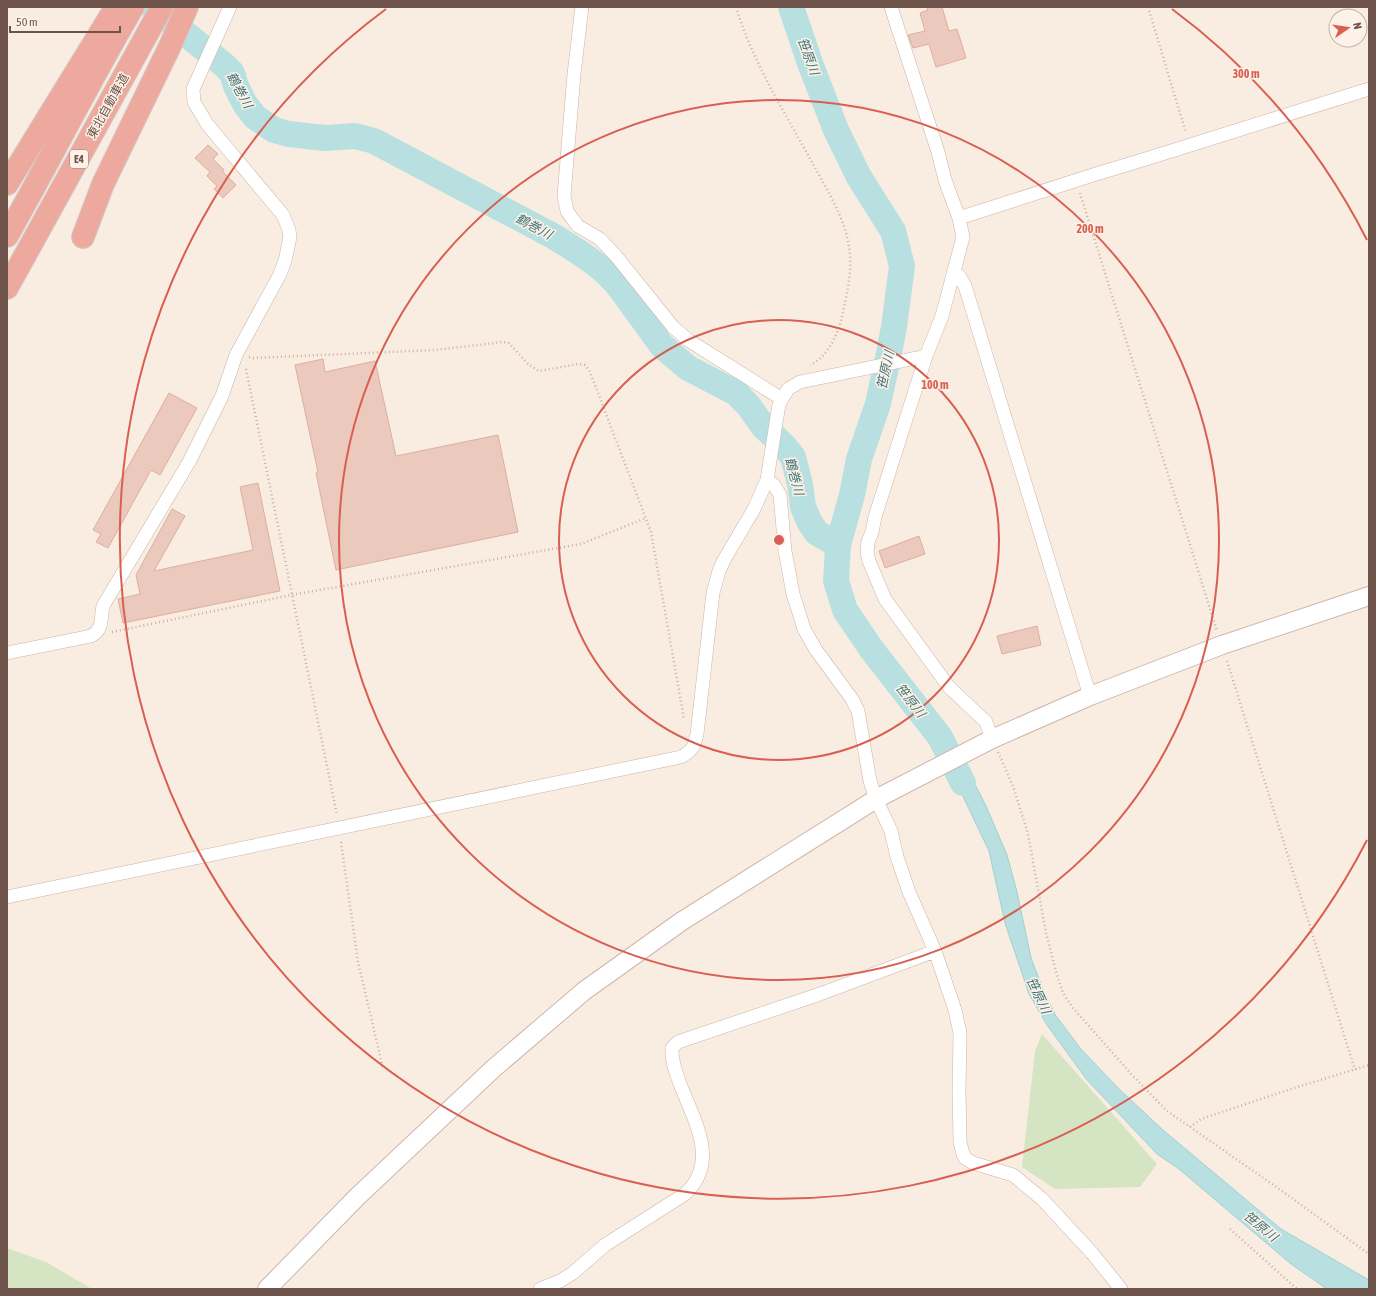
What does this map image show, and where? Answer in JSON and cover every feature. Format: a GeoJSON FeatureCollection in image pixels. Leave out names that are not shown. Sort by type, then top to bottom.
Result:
{"type":"FeatureCollection","features":[{"type":"Feature","properties":{"kind":"highway","name":"東北自動車道"},"geometry":{"type":"LineString","coordinates":[[7,288],[162,7]]}},
{"type":"Feature","properties":{"kind":"highway"},"geometry":{"type":"LineString","coordinates":[[83,237],[103,184],[170,46],[187,7]]}},
{"type":"Feature","properties":{"kind":"highway"},"geometry":{"type":"LineString","coordinates":[[7,184],[127,9]]}},
{"type":"Feature","properties":{"kind":"highway","name":"E4"},"geometry":{"type":"LineString","coordinates":[[7,236],[127,9]]}},
{"type":"Feature","properties":{"kind":"street"},"geometry":{"type":"LineString","coordinates":[[7,653],[91,636],[101,627],[103,606],[189,462],[285,262],[290,237],[283,215],[207,124],[194,102],[192,89],[230,7]]}},
{"type":"Feature","properties":{"kind":"street"},"geometry":{"type":"LineString","coordinates":[[582,7],[574,74],[564,196],[567,211],[578,226],[600,239],[616,256],[672,327],[688,340],[780,401]]}},
{"type":"Feature","properties":{"kind":"street"},"geometry":{"type":"LineString","coordinates":[[891,7],[938,152],[945,180],[959,218],[963,237],[942,316],[926,356],[875,517],[868,542],[869,561],[885,599],[949,687],[986,722],[992,739]]}},
{"type":"Feature","properties":{"kind":"street"},"geometry":{"type":"LineString","coordinates":[[959,218],[1369,89]]}},
{"type":"Feature","properties":{"kind":"street"},"geometry":{"type":"LineString","coordinates":[[954,273],[960,277],[965,286],[1090,696]]}},
{"type":"Feature","properties":{"kind":"street"},"geometry":{"type":"LineString","coordinates":[[7,897],[680,757],[692,750],[695,745],[697,734],[713,593],[719,571],[728,551],[754,509],[767,475],[780,401],[788,389],[800,382],[926,356]]}},
{"type":"Feature","properties":{"kind":"street"},"geometry":{"type":"LineString","coordinates":[[767,475],[780,495],[785,552],[793,594],[800,619],[816,650],[852,699],[858,711],[870,782],[891,831],[897,857],[909,892],[935,951],[953,1004],[960,1033],[960,1142],[963,1154],[973,1163],[1013,1175],[1042,1198],[1092,1253],[1121,1289]]}},
{"type":"Feature","properties":{"kind":"street"},"geometry":{"type":"LineString","coordinates":[[267,1289],[358,1196],[403,1153],[494,1068],[584,991],[682,921],[876,799],[992,739],[1090,696],[1222,645],[1369,596]]}},
{"type":"Feature","properties":{"kind":"street"},"geometry":{"type":"LineString","coordinates":[[540,1289],[560,1281],[576,1271],[605,1245],[685,1194],[694,1184],[703,1164],[703,1148],[700,1134],[673,1063],[672,1048],[678,1042],[813,996],[935,951]]}},
{"type":"Feature","properties":{"kind":"path"},"geometry":{"type":"LineString","coordinates":[[736,7],[748,42],[763,73],[833,201],[846,232],[850,262],[848,283],[840,324],[835,338],[823,356],[817,362],[809,365]]}},
{"type":"Feature","properties":{"kind":"path"},"geometry":{"type":"LineString","coordinates":[[1148,7],[1190,145]]}},
{"type":"Feature","properties":{"kind":"path"},"geometry":{"type":"LineString","coordinates":[[1076,181],[1355,1070]]}},
{"type":"Feature","properties":{"kind":"path"},"geometry":{"type":"LineString","coordinates":[[383,1068],[358,962],[339,827],[240,355],[253,358],[435,350],[507,342],[528,364],[539,372],[578,364],[585,365],[589,370],[646,518],[650,532],[684,719],[694,734],[697,734]]}},
{"type":"Feature","properties":{"kind":"path"},"geometry":{"type":"LineString","coordinates":[[101,627],[107,631],[114,632],[291,595],[581,544],[646,518]]}},
{"type":"Feature","properties":{"kind":"path"},"geometry":{"type":"LineString","coordinates":[[992,739],[1013,786],[1028,834],[1046,933],[1063,993],[1073,1008],[1132,1075],[1167,1111],[1369,1254]]}},
{"type":"Feature","properties":{"kind":"path"},"geometry":{"type":"LineString","coordinates":[[1190,1127],[1201,1119],[1369,1065]]}},
{"type":"Feature","properties":{"kind":"path"},"geometry":{"type":"LineString","coordinates":[[1230,1229],[1297,1289]]}},
{"type":"Feature","properties":{"kind":"green space"},"geometry":{"type":"Polygon","coordinates":[[[1042,1034],[1157,1164],[1140,1187],[1055,1189],[1022,1167],[1035,1051],[1042,1034]]]}},
{"type":"Feature","properties":{"kind":"green space"},"geometry":{"type":"Polygon","coordinates":[[[7,1248],[46,1262],[92,1289],[7,1289],[7,1248]]]}},
{"type":"Feature","properties":{"kind":"water"},"geometry":{"type":"Polygon","coordinates":[[[964,763],[986,806],[1007,855],[1017,892],[1031,958],[1044,992],[1056,1016],[1081,1049],[1118,1088],[1163,1130],[1281,1229],[1369,1280],[1369,1289],[1327,1289],[1291,1264],[1179,1169],[1157,1154],[1087,1080],[1047,1025],[1029,994],[1005,923],[989,851],[950,769],[964,763]]]}},
{"type":"Feature","properties":{"kind":"building"},"geometry":{"type":"Polygon","coordinates":[[[927,7],[942,7],[949,31],[957,29],[966,58],[936,67],[929,44],[913,48],[908,35],[925,31],[920,13],[928,10],[927,7]]]}},
{"type":"Feature","properties":{"kind":"building"},"geometry":{"type":"Polygon","coordinates":[[[208,145],[218,154],[213,159],[224,170],[222,171],[236,185],[223,198],[214,189],[217,186],[207,176],[210,172],[195,158],[208,145]]]}},
{"type":"Feature","properties":{"kind":"building"},"geometry":{"type":"Polygon","coordinates":[[[323,359],[325,372],[375,361],[396,456],[498,435],[518,532],[336,570],[316,473],[318,472],[295,365],[323,359]]]}},
{"type":"Feature","properties":{"kind":"building"},"geometry":{"type":"Polygon","coordinates":[[[169,393],[197,408],[160,475],[151,470],[108,548],[96,542],[101,534],[93,530],[169,393]]]}},
{"type":"Feature","properties":{"kind":"building"},"geometry":{"type":"Polygon","coordinates":[[[258,483],[280,591],[123,623],[118,599],[140,594],[136,575],[172,509],[185,516],[154,571],[253,550],[240,487],[258,483]]]}},
{"type":"Feature","properties":{"kind":"building"},"geometry":{"type":"Polygon","coordinates":[[[919,536],[925,554],[885,568],[879,551],[919,536]]]}},
{"type":"Feature","properties":{"kind":"building"},"geometry":{"type":"Polygon","coordinates":[[[1037,626],[1041,645],[1002,654],[997,636],[1037,626]]]}},
{"type":"Feature","properties":{"kind":"waterway","name":"鶴巻川"},"geometry":{"type":"LineString","coordinates":[[153,7],[232,73],[236,86],[245,104],[255,117],[274,130],[289,134],[325,138],[355,136],[374,141],[553,236],[597,265],[620,288],[662,346],[688,368],[736,393],[748,405],[763,426],[786,448],[793,457],[800,484],[803,507],[810,523],[817,533],[838,545]]}},
{"type":"Feature","properties":{"kind":"waterway","name":"笹原川"},"geometry":{"type":"LineString","coordinates":[[791,7],[810,63],[836,130],[859,177],[893,231],[902,266],[894,327],[878,404],[859,459],[852,495],[838,545],[836,581],[845,610],[872,650],[940,737],[963,783]]}}]}
